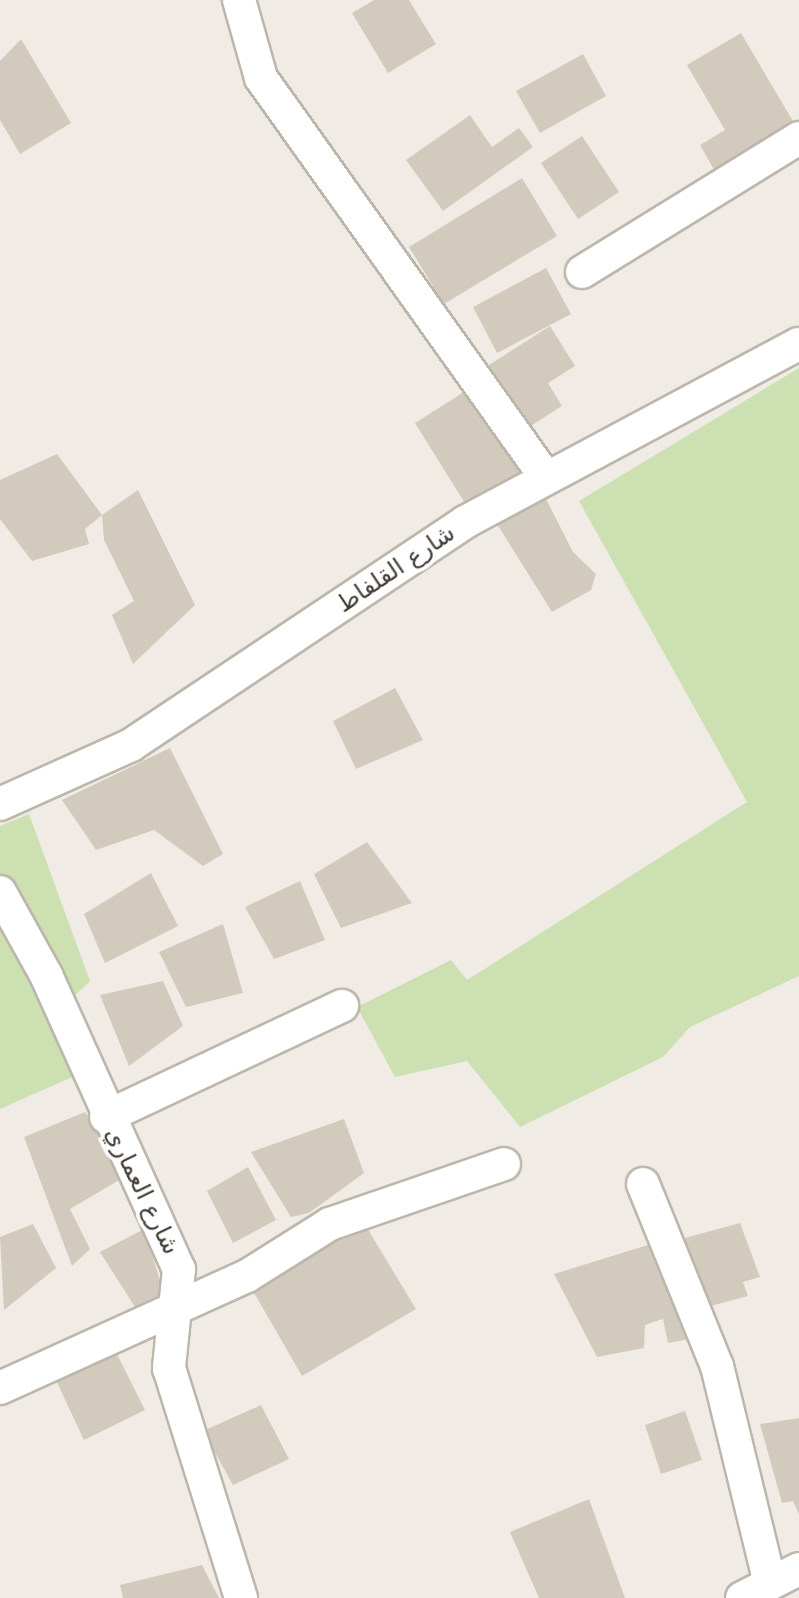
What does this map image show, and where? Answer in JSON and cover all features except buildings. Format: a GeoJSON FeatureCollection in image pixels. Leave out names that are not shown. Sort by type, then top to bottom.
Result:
{"type":"FeatureCollection","features":[{"type":"Feature","properties":{"kind":"street"},"geometry":{"type":"LineString","coordinates":[[239,0],[261,78],[546,477]]}},
{"type":"Feature","properties":{"kind":"street"},"geometry":{"type":"LineString","coordinates":[[582,272],[799,138]]}},
{"type":"Feature","properties":{"kind":"street","name":"شارع القلفاط"},"geometry":{"type":"LineString","coordinates":[[0,804],[131,745],[465,522],[799,344]]}},
{"type":"Feature","properties":{"kind":"street","name":"شارع العماري"},"geometry":{"type":"LineString","coordinates":[[0,892],[46,975],[106,1117],[179,1269],[169,1368],[241,1598]]}},
{"type":"Feature","properties":{"kind":"street"},"geometry":{"type":"LineString","coordinates":[[106,1117],[342,1006]]}},
{"type":"Feature","properties":{"kind":"street"},"geometry":{"type":"LineString","coordinates":[[0,1388],[247,1276],[330,1224],[504,1164]]}},
{"type":"Feature","properties":{"kind":"street"},"geometry":{"type":"LineString","coordinates":[[643,1184],[717,1366],[756,1591],[799,1569]]}},
{"type":"Feature","properties":{"kind":"green space"},"geometry":{"type":"Polygon","coordinates":[[[799,368],[799,976],[690,1027],[663,1057],[520,1127],[467,1061],[395,1077],[357,1007],[451,960],[467,980],[747,802],[579,501],[799,368]]]}},
{"type":"Feature","properties":{"kind":"green space"},"geometry":{"type":"Polygon","coordinates":[[[29,814],[90,981],[48,1021],[77,1075],[0,1109],[0,826],[29,814]]]}}]}
